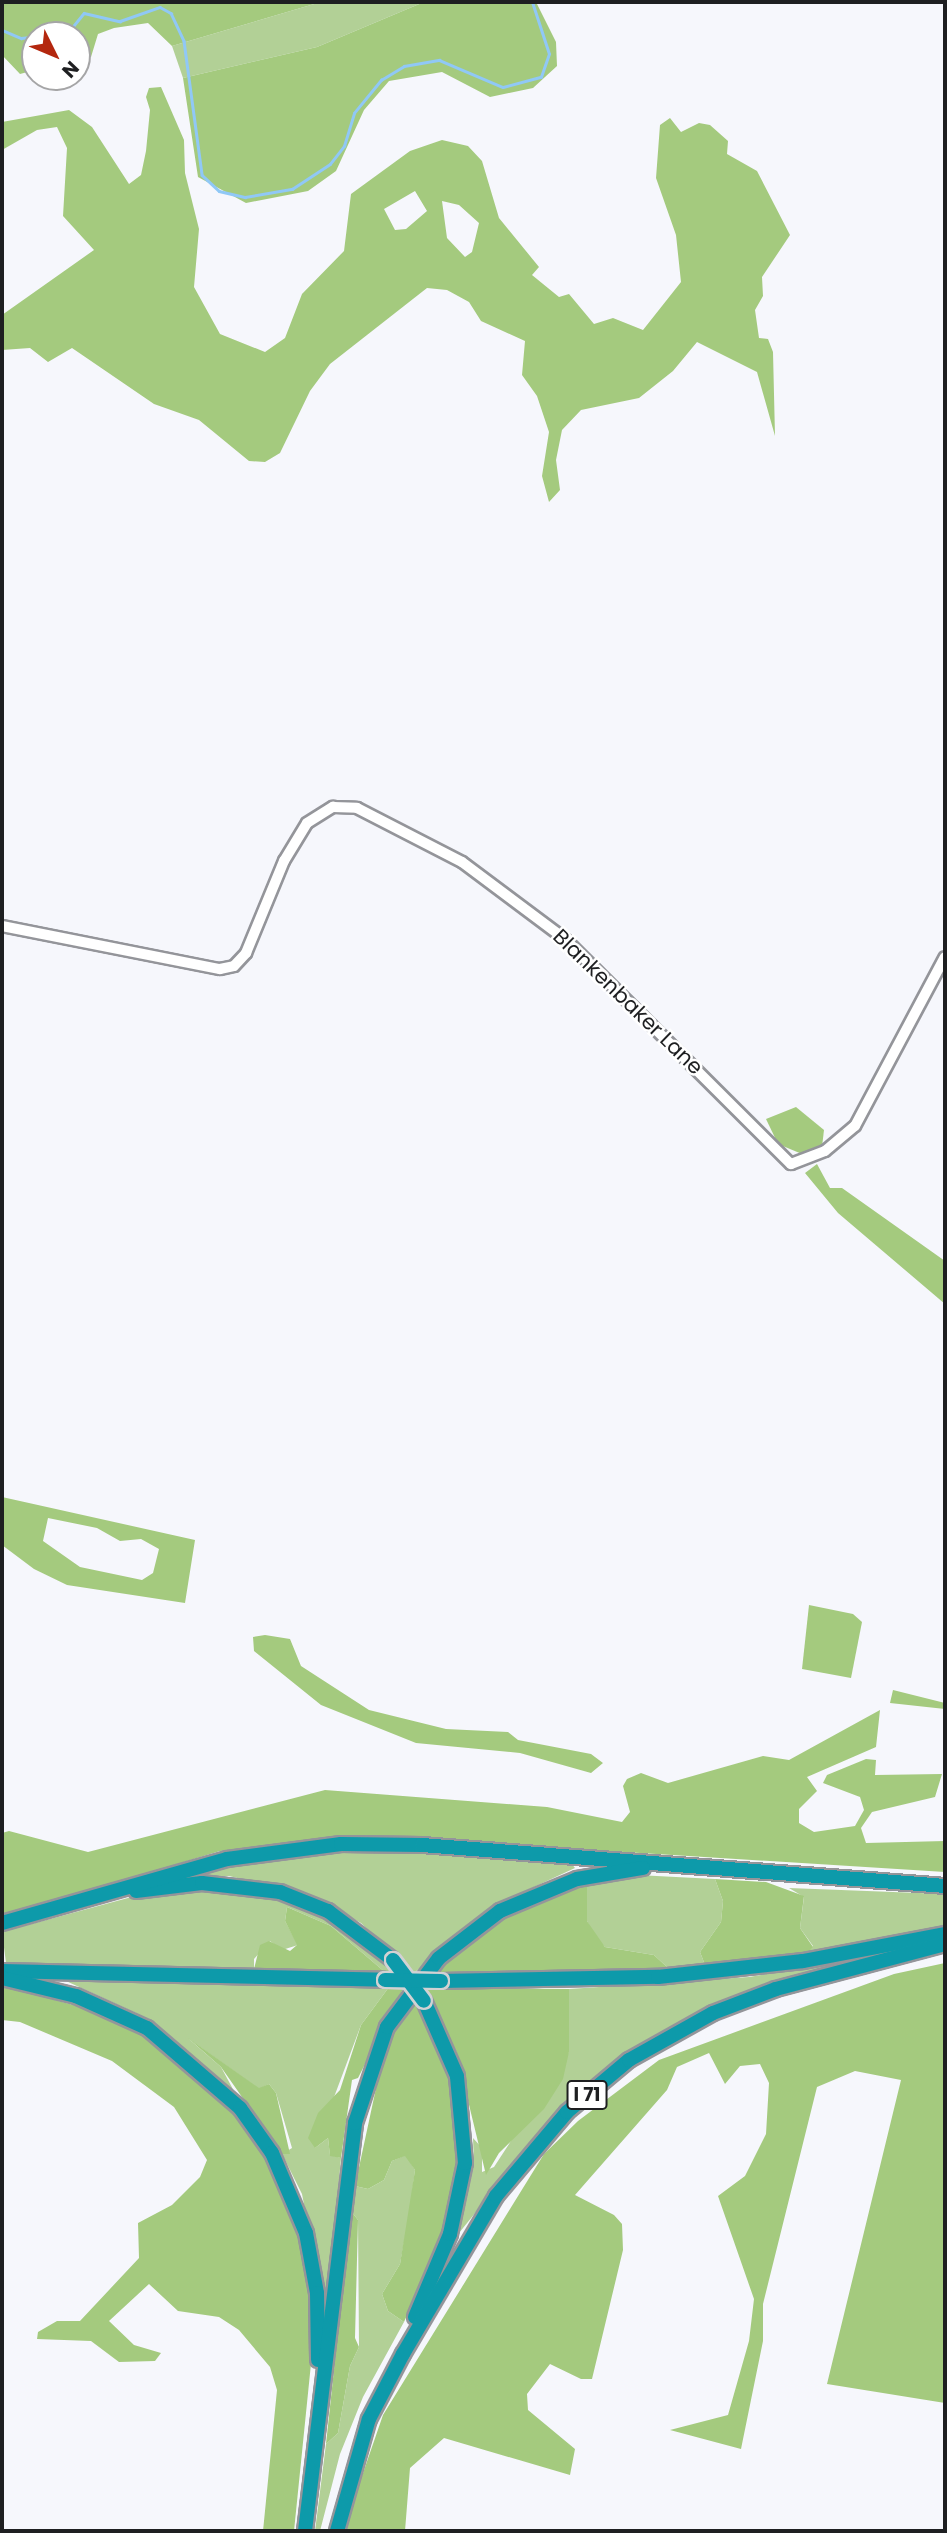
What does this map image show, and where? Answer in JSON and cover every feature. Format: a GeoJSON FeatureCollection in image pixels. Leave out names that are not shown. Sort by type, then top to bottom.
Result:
{"type":"FeatureCollection","features":[{"type":"Feature","properties":{"kind":"highway"},"geometry":{"type":"LineString","coordinates":[[2,1923],[227,1859],[341,1844],[422,1845],[659,1866],[945,1885]]}},
{"type":"Feature","properties":{"kind":"highway"},"geometry":{"type":"LineString","coordinates":[[304,2531],[355,2123],[387,2027],[439,1958],[499,1911],[577,1879],[659,1866]]}},
{"type":"Feature","properties":{"kind":"highway"},"geometry":{"type":"LineString","coordinates":[[57,1907],[174,1885],[256,1887],[328,1911],[393,1960],[424,2001],[449,2049],[463,2104],[463,2185],[443,2252],[369,2406],[369,2419]]}},
{"type":"Feature","properties":{"kind":"highway"},"geometry":{"type":"LineString","coordinates":[[2,1971],[441,1981],[658,1977],[803,1961],[945,1934]]}},
{"type":"Feature","properties":{"kind":"highway","name":"I 71"},"geometry":{"type":"LineString","coordinates":[[337,2531],[369,2419],[496,2196],[542,2137],[603,2081],[680,2030],[744,2000],[945,1944]]}},
{"type":"Feature","properties":{"kind":"highway"},"geometry":{"type":"LineString","coordinates":[[2,1978],[86,2000],[147,2028],[211,2077],[254,2125],[296,2204],[313,2265],[319,2326],[315,2450]]}},
{"type":"Feature","properties":{"kind":"street","name":"Blankenbaker Lane"},"geometry":{"type":"LineString","coordinates":[[2,926],[220,969],[234,966],[247,953],[284,861],[307,823],[333,807],[357,808],[462,862],[565,939],[791,1164],[825,1151],[855,1126],[945,957]]}},
{"type":"Feature","properties":{"kind":"green space"},"geometry":{"type":"Polygon","coordinates":[[[2,2],[321,2],[172,46],[148,23],[114,28],[98,34],[91,57],[91,21],[21,21],[21,74],[2,55],[2,2]]]}},
{"type":"Feature","properties":{"kind":"green space"},"geometry":{"type":"Polygon","coordinates":[[[321,2],[424,2],[317,47],[183,78],[172,46],[321,2]]]}},
{"type":"Feature","properties":{"kind":"green space"},"geometry":{"type":"Polygon","coordinates":[[[424,2],[536,2],[556,42],[557,66],[533,88],[490,97],[442,72],[389,81],[364,110],[336,171],[308,191],[246,203],[198,177],[183,78],[317,47],[424,2]]]}},
{"type":"Feature","properties":{"kind":"green space"},"geometry":{"type":"Polygon","coordinates":[[[161,87],[184,140],[185,173],[199,229],[194,287],[220,334],[265,352],[285,338],[302,294],[344,251],[351,194],[410,151],[442,140],[468,146],[482,161],[499,218],[539,267],[532,275],[559,297],[569,294],[594,324],[613,318],[643,330],[681,282],[676,235],[656,178],[660,125],[670,118],[681,132],[699,123],[710,125],[728,141],[727,154],[757,171],[790,235],[762,277],[763,296],[755,310],[759,338],[768,339],[773,352],[775,436],[757,372],[697,342],[673,371],[639,398],[581,410],[562,430],[556,460],[560,490],[549,502],[542,476],[549,432],[537,396],[522,375],[525,341],[481,321],[469,302],[447,290],[427,288],[330,364],[310,391],[280,453],[265,462],[249,461],[199,420],[154,404],[72,348],[48,362],[30,348],[2,350],[2,315],[94,250],[63,216],[67,148],[57,127],[37,130],[2,150],[2,122],[69,110],[92,127],[129,184],[141,175],[146,151],[150,110],[146,97],[149,88],[161,87]],[[415,191],[384,209],[395,230],[406,229],[427,211],[415,191]],[[442,201],[447,238],[465,257],[472,252],[479,223],[459,205],[442,201]]]}},
{"type":"Feature","properties":{"kind":"green space"},"geometry":{"type":"Polygon","coordinates":[[[796,1107],[824,1130],[822,1147],[802,1154],[778,1144],[766,1119],[796,1107]]]}},
{"type":"Feature","properties":{"kind":"green space"},"geometry":{"type":"Polygon","coordinates":[[[817,1164],[830,1188],[842,1188],[945,1261],[945,1304],[838,1213],[805,1173],[817,1164]]]}},
{"type":"Feature","properties":{"kind":"green space"},"geometry":{"type":"Polygon","coordinates":[[[2,1497],[195,1540],[185,1603],[67,1585],[34,1569],[2,1545],[2,1497]],[[48,1518],[43,1541],[80,1567],[142,1580],[153,1573],[159,1549],[141,1539],[120,1541],[97,1528],[48,1518]]]}},
{"type":"Feature","properties":{"kind":"green space"},"geometry":{"type":"Polygon","coordinates":[[[809,1605],[853,1614],[862,1622],[851,1678],[802,1669],[809,1605]]]}},
{"type":"Feature","properties":{"kind":"green space"},"geometry":{"type":"Polygon","coordinates":[[[265,1635],[290,1639],[301,1666],[369,1710],[446,1729],[508,1732],[518,1740],[591,1754],[603,1763],[591,1773],[520,1753],[416,1743],[321,1705],[254,1651],[253,1637],[265,1635]]]}},
{"type":"Feature","properties":{"kind":"green space"},"geometry":{"type":"Polygon","coordinates":[[[893,1690],[945,1703],[945,1709],[890,1703],[893,1690]]]}},
{"type":"Feature","properties":{"kind":"green space"},"geometry":{"type":"Polygon","coordinates":[[[880,1710],[876,1747],[807,1777],[817,1791],[799,1809],[799,1823],[814,1832],[855,1826],[864,1810],[860,1797],[823,1783],[827,1775],[866,1759],[876,1760],[875,1775],[942,1774],[935,1797],[872,1812],[861,1828],[866,1843],[945,1841],[945,1872],[366,1836],[220,1851],[2,1917],[2,1833],[9,1831],[88,1852],[325,1790],[547,1807],[622,1822],[630,1812],[623,1786],[627,1779],[641,1773],[668,1783],[763,1756],[789,1760],[880,1710]]]}},
{"type":"Feature","properties":{"kind":"green space"},"geometry":{"type":"Polygon","coordinates":[[[378,1849],[571,1863],[575,1868],[493,1906],[414,1973],[361,1923],[310,1895],[229,1876],[183,1878],[228,1864],[378,1849]]]}},
{"type":"Feature","properties":{"kind":"green space"},"geometry":{"type":"Polygon","coordinates":[[[637,1875],[715,1879],[723,1901],[721,1922],[700,1952],[705,1965],[668,1968],[654,1955],[605,1947],[594,1935],[587,1921],[587,1884],[637,1875]]]}},
{"type":"Feature","properties":{"kind":"green space"},"geometry":{"type":"Polygon","coordinates":[[[715,1879],[766,1882],[804,1896],[800,1928],[813,1947],[809,1952],[705,1965],[700,1952],[721,1922],[723,1901],[715,1879]]]}},
{"type":"Feature","properties":{"kind":"green space"},"geometry":{"type":"Polygon","coordinates":[[[587,1884],[587,1921],[605,1947],[654,1955],[668,1968],[432,1974],[463,1944],[514,1909],[587,1884]]]}},
{"type":"Feature","properties":{"kind":"green space"},"geometry":{"type":"Polygon","coordinates":[[[219,1887],[261,1892],[335,1920],[395,1973],[386,1973],[331,1926],[287,1907],[285,1921],[298,1945],[282,1950],[270,1941],[254,1959],[254,1969],[6,1963],[2,1932],[139,1895],[219,1887]]]}},
{"type":"Feature","properties":{"kind":"green space"},"geometry":{"type":"Polygon","coordinates":[[[789,1888],[945,1894],[945,1927],[809,1952],[813,1946],[800,1928],[804,1897],[789,1888]]]}},
{"type":"Feature","properties":{"kind":"green space"},"geometry":{"type":"Polygon","coordinates":[[[287,1907],[331,1926],[386,1973],[254,1969],[260,1945],[269,1941],[290,1951],[297,1945],[285,1921],[287,1907]]]}},
{"type":"Feature","properties":{"kind":"green space"},"geometry":{"type":"Polygon","coordinates":[[[865,1958],[699,2014],[634,2049],[546,2125],[459,2233],[474,2164],[473,2138],[482,2148],[482,2172],[494,2167],[569,2052],[569,1989],[749,1977],[865,1958]]]}},
{"type":"Feature","properties":{"kind":"green space"},"geometry":{"type":"Polygon","coordinates":[[[945,1963],[945,2403],[827,2384],[901,2080],[855,2071],[817,2087],[763,2304],[763,2341],[741,2449],[670,2430],[728,2415],[749,2341],[754,2299],[718,2196],[745,2176],[766,2134],[769,2083],[760,2064],[740,2066],[725,2084],[709,2053],[677,2067],[667,2090],[575,2195],[614,2215],[622,2224],[623,2250],[592,2379],[581,2379],[550,2364],[527,2394],[528,2410],[575,2449],[570,2475],[444,2438],[410,2468],[405,2531],[343,2531],[383,2415],[544,2154],[578,2121],[659,2060],[894,1974],[945,1963]]]}},
{"type":"Feature","properties":{"kind":"green space"},"geometry":{"type":"Polygon","coordinates":[[[66,1981],[389,1987],[361,2025],[315,2148],[328,2138],[330,2155],[341,2158],[328,2301],[323,2301],[302,2194],[282,2154],[292,2148],[276,2093],[269,2084],[259,2089],[189,2039],[221,2067],[234,2091],[136,2013],[66,1981]]]}},
{"type":"Feature","properties":{"kind":"green space"},"geometry":{"type":"Polygon","coordinates":[[[2,1986],[96,2011],[154,2039],[200,2074],[250,2128],[296,2217],[312,2287],[313,2344],[294,2531],[263,2531],[277,2390],[270,2367],[239,2330],[219,2317],[178,2311],[149,2284],[109,2321],[134,2345],[161,2353],[155,2361],[119,2362],[91,2341],[37,2339],[38,2332],[57,2321],[80,2321],[139,2258],[138,2223],[172,2205],[200,2177],[207,2160],[174,2107],[112,2061],[20,2022],[2,2020],[2,1986]]]}},
{"type":"Feature","properties":{"kind":"green space"},"geometry":{"type":"Polygon","coordinates":[[[389,1987],[404,1987],[358,2078],[352,2080],[341,2158],[330,2156],[328,2138],[315,2148],[308,2138],[318,2113],[340,2090],[361,2025],[389,1987]]]}},
{"type":"Feature","properties":{"kind":"green space"},"geometry":{"type":"Polygon","coordinates":[[[424,1988],[569,1989],[569,2052],[563,2079],[544,2109],[499,2153],[486,2175],[456,2051],[424,1988]]]}},
{"type":"Feature","properties":{"kind":"green space"},"geometry":{"type":"Polygon","coordinates":[[[415,1998],[453,2079],[461,2146],[448,2224],[404,2322],[388,2311],[382,2294],[400,2264],[415,2170],[405,2156],[392,2161],[384,2180],[368,2189],[355,2186],[378,2079],[396,2027],[415,1998]]]}},
{"type":"Feature","properties":{"kind":"green space"},"geometry":{"type":"Polygon","coordinates":[[[188,2038],[259,2088],[269,2084],[276,2093],[290,2154],[282,2154],[221,2067],[188,2038]]]}},
{"type":"Feature","properties":{"kind":"green space"},"geometry":{"type":"Polygon","coordinates":[[[406,2155],[415,2170],[410,2210],[400,2264],[382,2294],[388,2311],[404,2322],[363,2397],[340,2454],[320,2531],[315,2531],[326,2444],[338,2433],[350,2366],[359,2347],[358,2220],[351,2211],[355,2186],[368,2189],[384,2180],[392,2161],[406,2155]]]}},
{"type":"Feature","properties":{"kind":"green space"},"geometry":{"type":"Polygon","coordinates":[[[351,2211],[358,2220],[355,2338],[359,2347],[350,2366],[338,2433],[326,2444],[351,2211]]]}},
{"type":"Feature","properties":{"kind":"waterway"},"geometry":{"type":"LineString","coordinates":[[77,21],[84,13],[120,21],[160,7],[171,13],[184,41],[202,175],[219,191],[245,197],[292,189],[330,164],[344,146],[354,113],[381,80],[404,66],[439,60],[503,87],[541,77],[549,54],[532,2]]}},
{"type":"Feature","properties":{"kind":"waterway"},"geometry":{"type":"LineString","coordinates":[[2,30],[21,38]]}}]}
